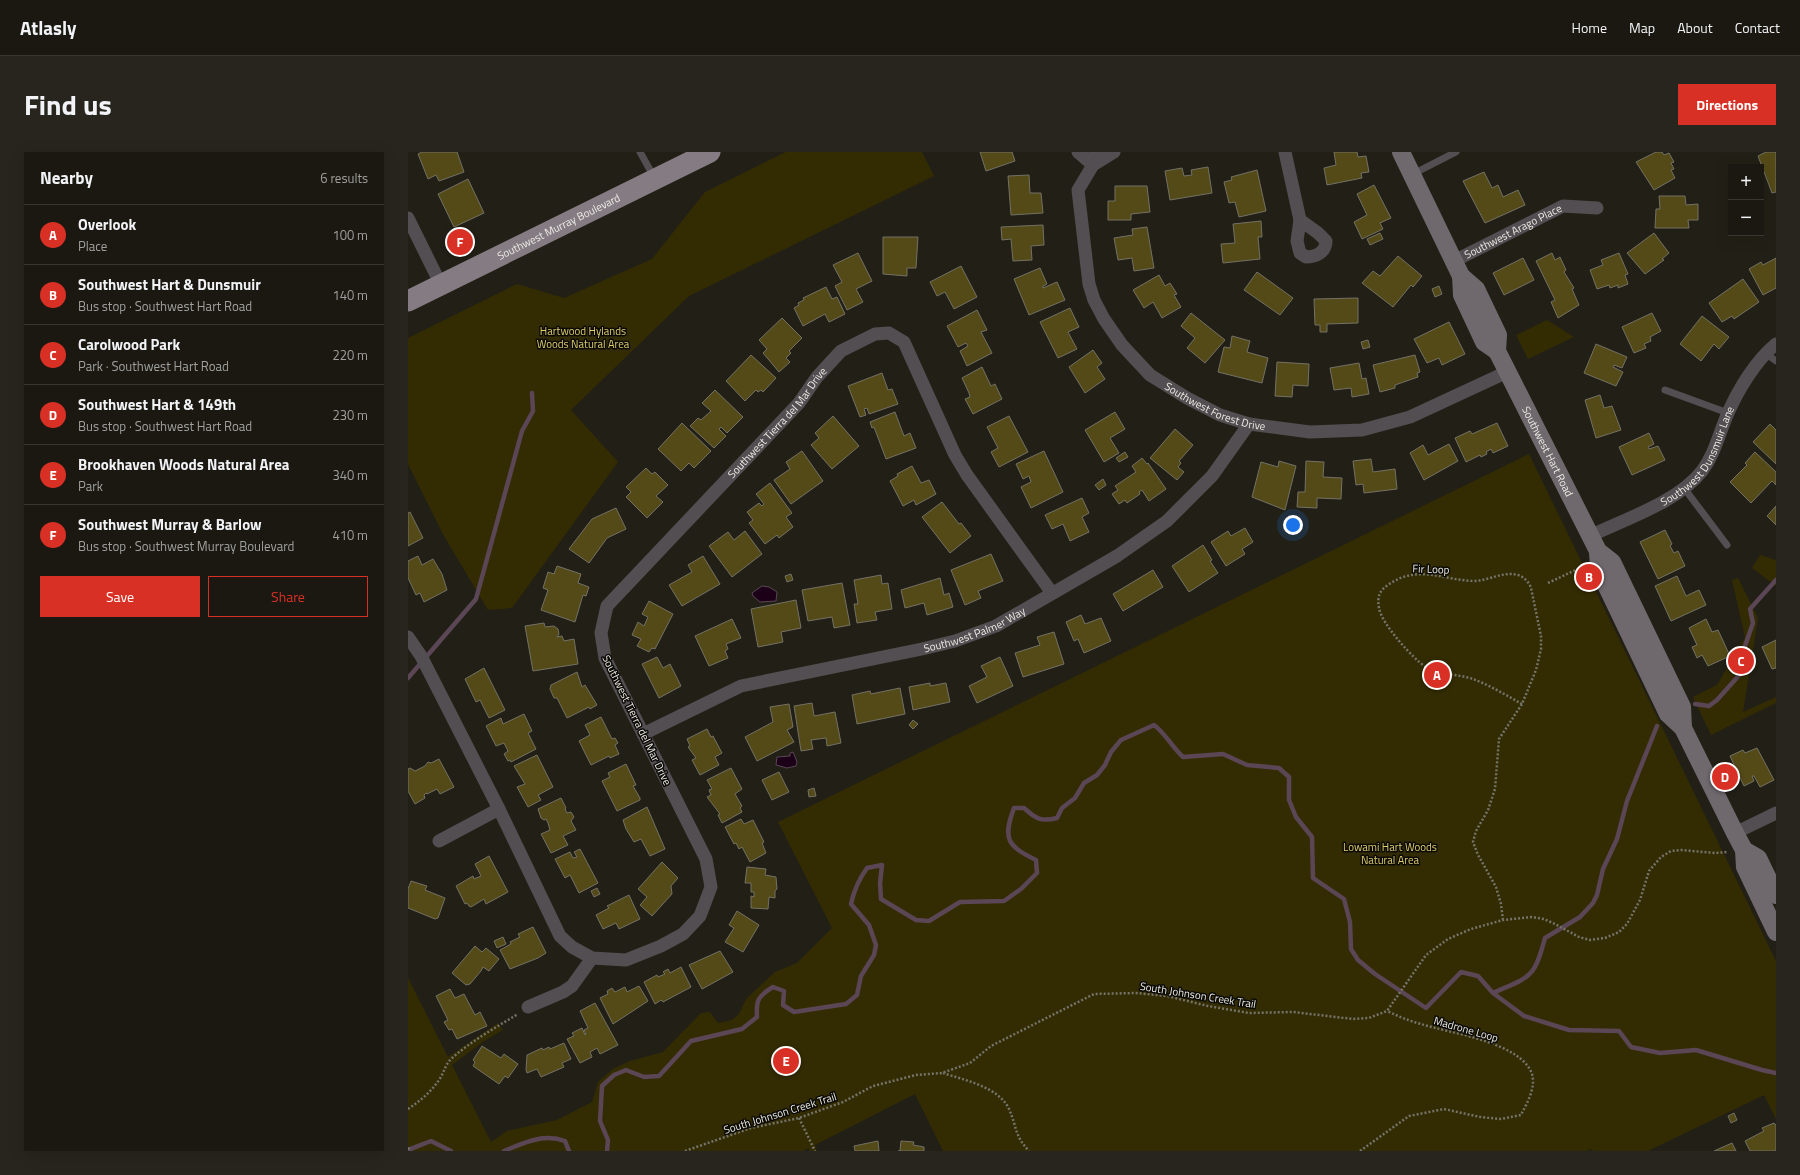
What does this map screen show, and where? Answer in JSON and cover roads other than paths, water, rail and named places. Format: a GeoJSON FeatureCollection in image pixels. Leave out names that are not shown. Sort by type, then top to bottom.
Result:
{"type":"FeatureCollection","features":[{"type":"Feature","properties":{"kind":"main road","name":"Southwest Murray Boulevard"},"geometry":{"type":"LineString","coordinates":[[408,301],[710,152]]}},
{"type":"Feature","properties":{"kind":"main road","name":"Southwest Hart Road"},"geometry":{"type":"LineString","coordinates":[[1401,152],[1458,268],[1476,288],[1498,335],[1497,351],[1595,548],[1612,562],[1682,707],[1683,728],[1744,850],[1745,867],[1776,932]]}},
{"type":"Feature","properties":{"kind":"main road","name":"Southwest Hart Road"},"geometry":{"type":"LineString","coordinates":[[1744,850],[1758,858],[1776,895]]}},
{"type":"Feature","properties":{"kind":"street"},"geometry":{"type":"LineString","coordinates":[[1078,152],[1094,158]]}},
{"type":"Feature","properties":{"kind":"street","name":"Southwest Forest Drive"},"geometry":{"type":"LineString","coordinates":[[1114,152],[1094,158],[1078,190],[1089,284],[1094,300],[1104,319],[1122,345],[1150,375],[1220,415],[1249,424],[1310,432],[1362,430],[1410,416],[1507,372]]}},
{"type":"Feature","properties":{"kind":"street"},"geometry":{"type":"LineString","coordinates":[[1285,152],[1300,220]]}},
{"type":"Feature","properties":{"kind":"street","name":"Southwest Arago Place"},"geometry":{"type":"LineString","coordinates":[[1458,268],[1563,206],[1597,208]]}},
{"type":"Feature","properties":{"kind":"street"},"geometry":{"type":"LineString","coordinates":[[408,218],[441,285]]}},
{"type":"Feature","properties":{"kind":"street","name":"Southwest Tierra del Mar Drive"},"geometry":{"type":"LineString","coordinates":[[408,637],[430,674],[499,809],[560,936],[572,947],[592,958],[626,960],[661,946],[683,934],[700,916],[711,887],[706,860],[605,658],[601,633],[607,606],[799,403],[817,376],[841,351],[875,334],[889,333],[904,342],[955,455],[967,475],[1052,594]]}},
{"type":"Feature","properties":{"kind":"street","name":"Southwest Dunsmuir Lane"},"geometry":{"type":"LineString","coordinates":[[1595,548],[1692,482],[1706,465],[1722,432],[1728,413],[1752,370],[1766,353],[1776,344]]}},
{"type":"Feature","properties":{"kind":"street","name":"Southwest Palmer Way"},"geometry":{"type":"LineString","coordinates":[[643,734],[741,686],[955,641],[996,626],[1117,556],[1167,521],[1212,476],[1249,424]]}},
{"type":"Feature","properties":{"kind":"street"},"geometry":{"type":"LineString","coordinates":[[439,841],[499,809]]}},
{"type":"Feature","properties":{"kind":"street"},"geometry":{"type":"LineString","coordinates":[[1735,833],[1776,813]]}},
{"type":"Feature","properties":{"kind":"street"},"geometry":{"type":"LineString","coordinates":[[528,1007],[563,992],[572,986],[592,958]]}},
{"type":"Feature","properties":{"kind":"lane"},"geometry":{"type":"LineString","coordinates":[[640,152],[655,179]]}},
{"type":"Feature","properties":{"kind":"lane"},"geometry":{"type":"LineString","coordinates":[[1413,174],[1456,152]]}},
{"type":"Feature","properties":{"kind":"lane"},"geometry":{"type":"LineString","coordinates":[[1766,353],[1776,361]]}},
{"type":"Feature","properties":{"kind":"lane"},"geometry":{"type":"LineString","coordinates":[[1665,390],[1728,413]]}},
{"type":"Feature","properties":{"kind":"lane"},"geometry":{"type":"LineString","coordinates":[[1684,488],[1727,545]]}},
{"type":"Feature","properties":{"kind":"waterway"},"geometry":{"type":"LineString","coordinates":[[408,678],[476,599],[522,431],[533,411],[532,393]]}},
{"type":"Feature","properties":{"kind":"waterway"},"geometry":{"type":"LineString","coordinates":[[1695,704],[1709,706],[1717,700],[1742,672],[1739,663],[1753,623],[1750,609],[1776,580]]}},
{"type":"Feature","properties":{"kind":"waterway"},"geometry":{"type":"LineString","coordinates":[[607,1151],[608,1140],[600,1121],[602,1086],[614,1075],[626,1070],[644,1077],[659,1076],[691,1041],[742,1029],[757,1017],[757,1006],[759,999],[764,993],[773,987],[784,991],[783,1005],[794,1012],[846,1004],[857,995],[861,976],[874,955],[876,945],[869,925],[851,904],[857,885],[867,868],[882,865],[880,883],[881,899],[916,920],[929,921],[960,902],[1004,901],[1021,889],[1037,873],[1036,860],[1019,850],[1010,841],[1008,828],[1014,808],[1024,808],[1039,819],[1047,820],[1057,818],[1062,808],[1075,798],[1084,783],[1097,775],[1105,765],[1111,752],[1121,740],[1154,725],[1162,732],[1183,757],[1223,754],[1247,765],[1279,768],[1289,777],[1289,800],[1296,817],[1312,837],[1313,878],[1344,899],[1350,922],[1351,949],[1358,960],[1375,974],[1426,1008],[1461,972],[1478,976],[1493,993],[1524,1016],[1569,1030],[1619,1031],[1631,1047],[1660,1053],[1696,1050],[1776,1073]]}},
{"type":"Feature","properties":{"kind":"waterway"},"geometry":{"type":"LineString","coordinates":[[1493,993],[1516,983],[1529,974],[1538,962],[1545,938],[1580,917],[1593,903],[1597,895],[1603,869],[1617,839],[1627,801],[1657,726]]}},
{"type":"Feature","properties":{"kind":"waterway"},"geometry":{"type":"LineString","coordinates":[[504,1151],[534,1140],[549,1138],[565,1141],[569,1151]]}},
{"type":"Feature","properties":{"kind":"waterway"},"geometry":{"type":"LineString","coordinates":[[408,1150],[431,1141],[451,1151]]}},
{"type":"Feature","properties":{"kind":"place","name":"Southwest Murray & Barlow"},"geometry":{"type":"Point","coordinates":[460,242]}},
{"type":"Feature","properties":{"kind":"place","name":"Southwest Hart & Dunsmuir"},"geometry":{"type":"Point","coordinates":[1589,577]}},
{"type":"Feature","properties":{"kind":"place","name":"Carolwood Park"},"geometry":{"type":"Point","coordinates":[1741,661]}},
{"type":"Feature","properties":{"kind":"place","name":"Overlook"},"geometry":{"type":"Point","coordinates":[1437,675]}},
{"type":"Feature","properties":{"kind":"place","name":"Southwest Hart & 149th"},"geometry":{"type":"Point","coordinates":[1725,777]}},
{"type":"Feature","properties":{"kind":"place","name":"Brookhaven Woods Natural Area"},"geometry":{"type":"Point","coordinates":[786,1061]}},
{"type":"Feature","properties":{"kind":"park label","name":"Hartwood Hylands Woods Natural Area"},"geometry":{"type":"Point","coordinates":[583,337]}},
{"type":"Feature","properties":{"kind":"park label","name":"Lowami Hart Woods Natural Area"},"geometry":{"type":"Point","coordinates":[1390,853]}}]}
